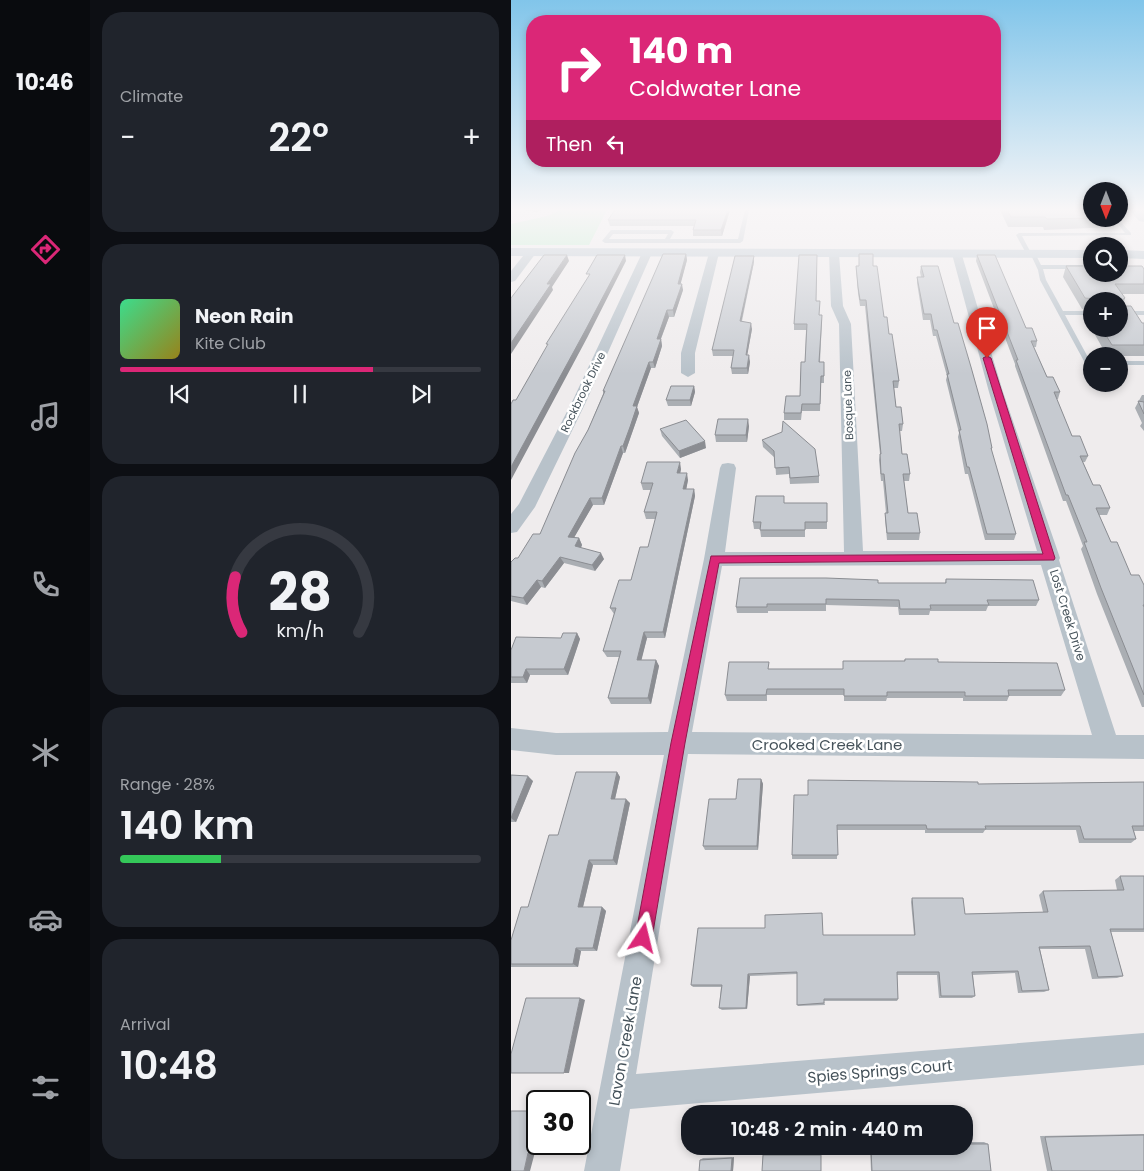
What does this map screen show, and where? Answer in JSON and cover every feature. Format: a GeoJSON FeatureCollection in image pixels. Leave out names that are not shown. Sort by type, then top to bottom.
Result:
{"type":"FeatureCollection","features":[{"type":"Feature","properties":{"kind":"street"},"geometry":{"type":"LineString","coordinates":[[511,279],[522,265]]}},
{"type":"Feature","properties":{"kind":"street","name":"Rockbrook Drive"},"geometry":{"type":"LineString","coordinates":[[511,527],[526,507],[579,402],[642,265]]}},
{"type":"Feature","properties":{"kind":"street"},"geometry":{"type":"LineString","coordinates":[[688,373],[689,353],[703,265]]}},
{"type":"Feature","properties":{"kind":"street","name":"Bosque Lane"},"geometry":{"type":"LineString","coordinates":[[835,265],[837,306],[845,324],[855,558]]}},
{"type":"Feature","properties":{"kind":"street","name":"Lost Creek Drive"},"geometry":{"type":"LineString","coordinates":[[960,265],[996,392],[1050,558],[1108,747]]}},
{"type":"Feature","properties":{"kind":"street","name":"Lavon Creek Lane"},"geometry":{"type":"LineString","coordinates":[[602,1171],[678,743],[714,559],[728,468]]}},
{"type":"Feature","properties":{"kind":"street"},"geometry":{"type":"LineString","coordinates":[[714,559],[1050,558]]}},
{"type":"Feature","properties":{"kind":"street","name":"Crooked Creek Lane"},"geometry":{"type":"LineString","coordinates":[[511,739],[556,744],[678,743],[1144,747]]}},
{"type":"Feature","properties":{"kind":"street","name":"Spies Springs Court"},"geometry":{"type":"LineString","coordinates":[[616,1093],[1144,1049]]}},
{"type":"Feature","properties":{"kind":"lane"},"geometry":{"type":"LineString","coordinates":[[1036,265],[1083,354]]}},
{"type":"Feature","properties":{"kind":"lane"},"geometry":{"type":"LineString","coordinates":[[1061,313],[1083,313]]}},
{"type":"Feature","properties":{"kind":"lane"},"geometry":{"type":"LineString","coordinates":[[1128,313],[1144,313]]}},
{"type":"Feature","properties":{"kind":"lane"},"geometry":{"type":"LineString","coordinates":[[1128,363],[1144,363]]}},
{"type":"Feature","properties":{"kind":"building"},"geometry":{"type":"Polygon","coordinates":[[[537,265],[560,265],[547,284],[551,284],[511,343],[511,298],[537,265]]]}},
{"type":"Feature","properties":{"kind":"building"},"geometry":{"type":"Polygon","coordinates":[[[591,265],[620,265],[511,467],[511,404],[513,400],[516,400],[548,344],[546,344],[590,274],[586,274],[591,265]]]}},
{"type":"Feature","properties":{"kind":"building"},"geometry":{"type":"Polygon","coordinates":[[[658,265],[683,265],[678,284],[682,284],[673,310],[667,310],[657,339],[661,339],[653,362],[649,362],[633,406],[637,406],[630,427],[602,498],[590,498],[568,537],[579,538],[575,546],[601,553],[592,565],[560,557],[542,581],[537,580],[523,598],[511,596],[511,562],[518,558],[533,534],[540,534],[575,453],[588,430],[605,391],[603,391],[658,265]]]}},
{"type":"Feature","properties":{"kind":"building"},"geometry":{"type":"Polygon","coordinates":[[[733,265],[752,265],[740,321],[751,323],[746,355],[749,355],[747,368],[731,368],[734,350],[712,350],[733,265]]]}},
{"type":"Feature","properties":{"kind":"building"},"geometry":{"type":"Polygon","coordinates":[[[798,265],[817,265],[816,301],[820,301],[819,315],[822,315],[819,362],[824,362],[824,376],[821,376],[820,404],[802,404],[801,413],[784,413],[786,396],[800,396],[801,362],[805,362],[807,324],[794,324],[798,265]]]}},
{"type":"Feature","properties":{"kind":"building"},"geometry":{"type":"Polygon","coordinates":[[[981,265],[999,265],[1026,328],[1032,328],[1037,341],[1031,341],[1047,377],[1053,377],[1060,392],[1054,392],[1072,436],[1080,436],[1088,456],[1080,456],[1093,485],[1100,485],[1110,508],[1096,508],[1111,542],[1117,542],[1131,575],[1139,575],[1144,585],[1144,695],[1084,542],[1087,542],[1068,495],[1066,495],[1016,360],[1018,360],[981,265]]]}},
{"type":"Feature","properties":{"kind":"building"},"geometry":{"type":"Polygon","coordinates":[[[856,266],[877,266],[884,317],[887,317],[889,334],[892,334],[899,381],[893,381],[896,407],[901,407],[903,424],[899,424],[902,454],[907,454],[910,474],[903,474],[908,513],[917,513],[920,533],[887,533],[885,513],[888,513],[884,474],[881,474],[881,454],[866,300],[860,300],[856,266]]]}},
{"type":"Feature","properties":{"kind":"building"},"geometry":{"type":"Polygon","coordinates":[[[921,266],[938,266],[954,323],[958,323],[971,367],[987,424],[991,448],[1016,534],[987,534],[969,467],[967,467],[959,430],[961,430],[947,374],[949,374],[937,330],[934,330],[931,314],[924,314],[917,277],[924,277],[921,266]]]}},
{"type":"Feature","properties":{"kind":"building"},"geometry":{"type":"Polygon","coordinates":[[[1066,266],[1083,266],[1083,282],[1128,282],[1128,266],[1142,266],[1144,269],[1144,284],[1115,284],[1121,292],[1083,292],[1083,295],[1066,266]]]}},
{"type":"Feature","properties":{"kind":"building"},"geometry":{"type":"Polygon","coordinates":[[[1128,306],[1131,306],[1142,323],[1144,323],[1144,345],[1112,345],[1107,337],[1128,337],[1128,306]]]}},
{"type":"Feature","properties":{"kind":"building"},"geometry":{"type":"Polygon","coordinates":[[[671,386],[694,386],[690,400],[666,400],[671,386]]]}},
{"type":"Feature","properties":{"kind":"building"},"geometry":{"type":"Polygon","coordinates":[[[1138,401],[1144,402],[1144,414],[1138,401]]]}},
{"type":"Feature","properties":{"kind":"building"},"geometry":{"type":"Polygon","coordinates":[[[718,419],[748,419],[746,435],[715,435],[718,419]]]}},
{"type":"Feature","properties":{"kind":"building"},"geometry":{"type":"Polygon","coordinates":[[[686,420],[705,441],[679,451],[660,429],[686,420]]]}},
{"type":"Feature","properties":{"kind":"building"},"geometry":{"type":"Polygon","coordinates":[[[783,421],[815,449],[819,476],[790,478],[789,467],[775,468],[774,451],[762,440],[782,432],[783,421]]]}},
{"type":"Feature","properties":{"kind":"building"},"geometry":{"type":"Polygon","coordinates":[[[647,462],[680,462],[677,473],[687,473],[683,489],[694,489],[663,632],[644,632],[637,660],[656,660],[648,698],[608,698],[621,651],[603,651],[616,608],[610,608],[619,580],[631,580],[640,547],[648,547],[657,512],[644,512],[653,483],[641,483],[647,462]]]}},
{"type":"Feature","properties":{"kind":"building"},"geometry":{"type":"Polygon","coordinates":[[[756,496],[784,496],[784,503],[827,503],[827,522],[805,522],[805,530],[760,530],[761,522],[753,522],[756,496]]]}},
{"type":"Feature","properties":{"kind":"building"},"geometry":{"type":"Polygon","coordinates":[[[740,578],[826,578],[878,580],[878,583],[946,583],[946,579],[1033,580],[1039,600],[987,600],[989,605],[930,605],[931,609],[900,609],[899,600],[826,599],[826,604],[767,604],[767,607],[736,607],[740,578]]]}},
{"type":"Feature","properties":{"kind":"building"},"geometry":{"type":"Polygon","coordinates":[[[563,633],[577,633],[564,669],[526,669],[523,677],[511,677],[511,650],[516,637],[561,638],[563,633]]]}},
{"type":"Feature","properties":{"kind":"building"},"geometry":{"type":"Polygon","coordinates":[[[905,659],[938,659],[938,662],[1057,663],[1065,690],[1008,690],[1009,696],[965,696],[965,692],[887,692],[887,696],[844,696],[844,689],[767,689],[766,695],[725,695],[729,662],[769,662],[768,669],[843,669],[843,661],[905,661],[905,659]]]}},
{"type":"Feature","properties":{"kind":"building"},"geometry":{"type":"Polygon","coordinates":[[[576,772],[617,772],[611,799],[626,799],[613,860],[589,860],[578,907],[602,907],[593,948],[576,948],[573,964],[511,964],[511,940],[521,907],[528,907],[549,835],[558,835],[576,772]]]}},
{"type":"Feature","properties":{"kind":"building"},"geometry":{"type":"Polygon","coordinates":[[[511,775],[528,776],[511,818],[511,775]]]}},
{"type":"Feature","properties":{"kind":"building"},"geometry":{"type":"Polygon","coordinates":[[[738,779],[761,779],[757,846],[703,846],[709,799],[736,799],[738,779]]]}},
{"type":"Feature","properties":{"kind":"building"},"geometry":{"type":"Polygon","coordinates":[[[808,780],[978,782],[978,784],[1144,782],[1144,826],[1132,826],[1136,839],[1084,839],[1080,826],[985,826],[986,829],[927,829],[926,825],[837,825],[838,855],[792,855],[794,795],[808,795],[808,780]]]}},
{"type":"Feature","properties":{"kind":"building"},"geometry":{"type":"Polygon","coordinates":[[[1120,876],[1144,876],[1144,929],[1110,929],[1123,976],[1098,977],[1090,946],[1039,947],[1049,990],[1022,991],[1018,971],[972,972],[975,996],[941,996],[939,972],[897,972],[898,999],[824,999],[824,1003],[797,1005],[797,972],[748,974],[746,1008],[719,1008],[722,985],[691,985],[698,928],[765,928],[765,915],[822,913],[823,935],[915,935],[912,898],[963,898],[965,914],[1048,912],[1043,891],[1124,890],[1120,876]]]}},
{"type":"Feature","properties":{"kind":"building"},"geometry":{"type":"Polygon","coordinates":[[[526,998],[580,998],[564,1073],[511,1073],[511,1054],[526,998]]]}},
{"type":"Feature","properties":{"kind":"building"},"geometry":{"type":"Polygon","coordinates":[[[511,1111],[526,1111],[526,1155],[528,1155],[524,1171],[511,1171],[511,1111]]]}},
{"type":"Feature","properties":{"kind":"building"},"geometry":{"type":"Polygon","coordinates":[[[1144,1135],[1144,1171],[1052,1171],[1045,1137],[1144,1135]]]}},
{"type":"Feature","properties":{"kind":"building"},"geometry":{"type":"Polygon","coordinates":[[[973,1144],[988,1144],[991,1171],[872,1171],[871,1155],[973,1155],[973,1144]]]}},
{"type":"Feature","properties":{"kind":"building"},"geometry":{"type":"Polygon","coordinates":[[[763,1155],[821,1155],[821,1171],[762,1171],[763,1155]]]}},
{"type":"Feature","properties":{"kind":"building"},"geometry":{"type":"Polygon","coordinates":[[[732,1158],[731,1171],[699,1171],[700,1160],[732,1158]]]}},
{"type":"Feature","properties":{"kind":"route"},"geometry":{"type":"LineString","coordinates":[[643,938],[678,743],[714,559],[1050,558],[996,392],[987,358]]}}]}
